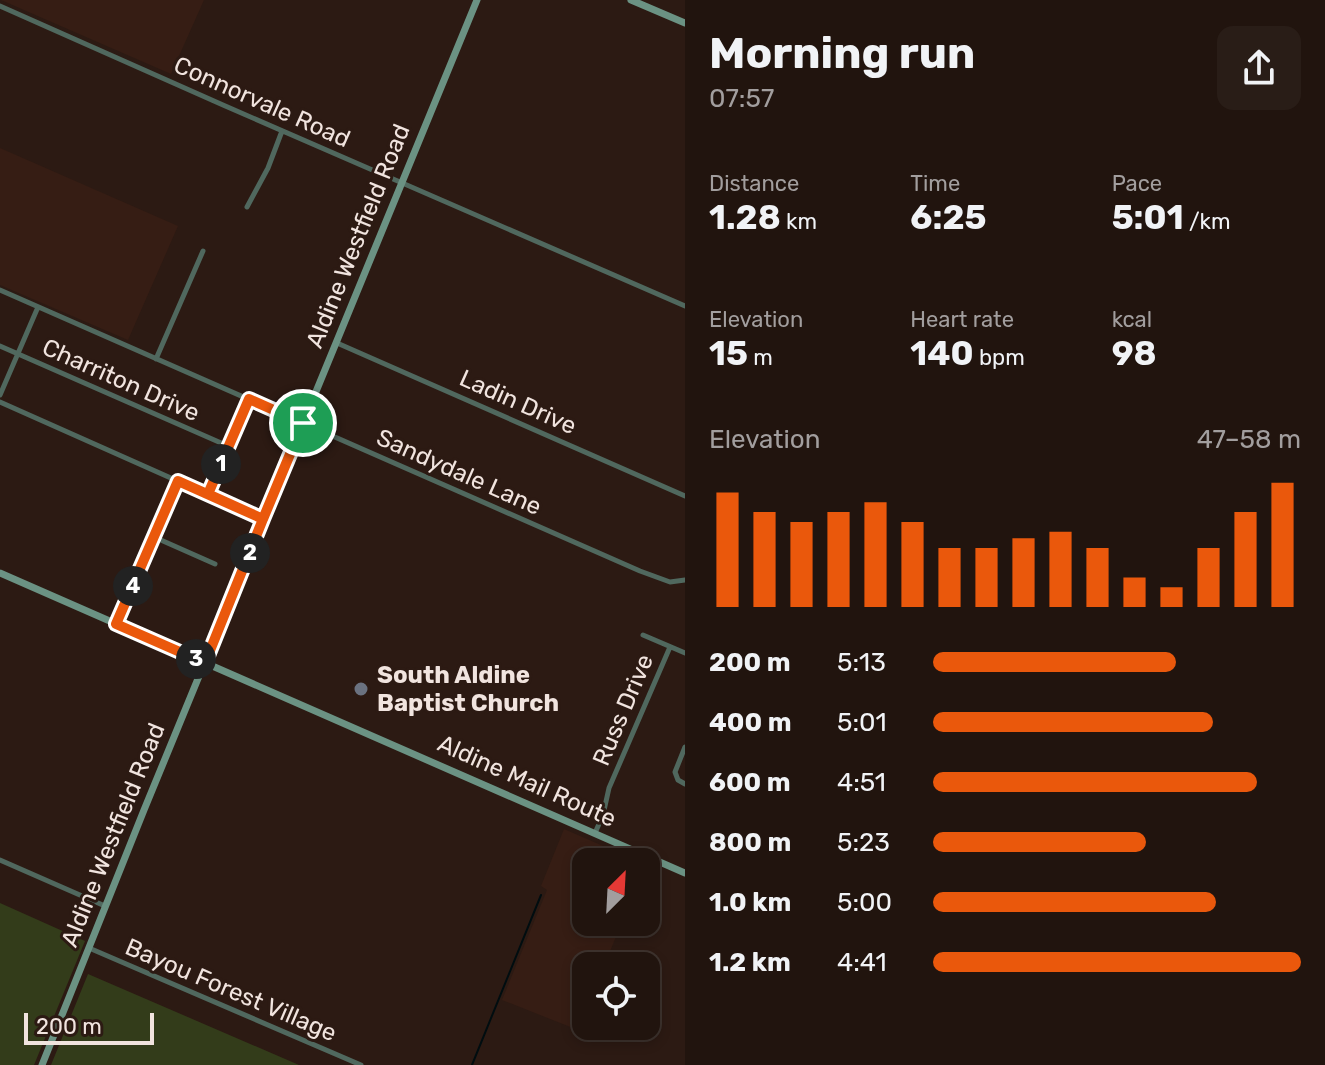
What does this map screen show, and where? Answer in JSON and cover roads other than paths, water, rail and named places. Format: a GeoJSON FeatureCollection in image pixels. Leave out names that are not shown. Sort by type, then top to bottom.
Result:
{"type":"FeatureCollection","features":[{"type":"Feature","properties":{"kind":"main road","name":"Aldine Westfield Road"},"geometry":{"type":"LineString","coordinates":[[42,1065],[477,0]]}},
{"type":"Feature","properties":{"kind":"main road"},"geometry":{"type":"LineString","coordinates":[[631,0],[685,23]]}},
{"type":"Feature","properties":{"kind":"main road","name":"Aldine Mail Route"},"geometry":{"type":"LineString","coordinates":[[0,573],[685,873]]}},
{"type":"Feature","properties":{"kind":"street","name":"Connorvale Road"},"geometry":{"type":"LineString","coordinates":[[0,6],[685,306]]}},
{"type":"Feature","properties":{"kind":"street"},"geometry":{"type":"LineString","coordinates":[[247,207],[268,168],[282,131]]}},
{"type":"Feature","properties":{"kind":"street"},"geometry":{"type":"LineString","coordinates":[[156,359],[203,251]]}},
{"type":"Feature","properties":{"kind":"street","name":"Sandydale Lane"},"geometry":{"type":"LineString","coordinates":[[0,290],[640,571],[670,582],[685,580]]}},
{"type":"Feature","properties":{"kind":"street"},"geometry":{"type":"LineString","coordinates":[[0,395],[38,307]]}},
{"type":"Feature","properties":{"kind":"street","name":"Ladin Drive"},"geometry":{"type":"LineString","coordinates":[[336,342],[685,496]]}},
{"type":"Feature","properties":{"kind":"street","name":"Charriton Drive"},"geometry":{"type":"LineString","coordinates":[[0,346],[228,446]]}},
{"type":"Feature","properties":{"kind":"street"},"geometry":{"type":"LineString","coordinates":[[208,494],[249,399]]}},
{"type":"Feature","properties":{"kind":"street"},"geometry":{"type":"LineString","coordinates":[[0,402],[263,519]]}},
{"type":"Feature","properties":{"kind":"street"},"geometry":{"type":"LineString","coordinates":[[116,624],[178,481]]}},
{"type":"Feature","properties":{"kind":"street"},"geometry":{"type":"LineString","coordinates":[[154,537],[215,564]]}},
{"type":"Feature","properties":{"kind":"street"},"geometry":{"type":"LineString","coordinates":[[643,635],[685,653]]}},
{"type":"Feature","properties":{"kind":"street","name":"Russ Drive"},"geometry":{"type":"LineString","coordinates":[[595,833],[609,788],[670,647]]}},
{"type":"Feature","properties":{"kind":"street"},"geometry":{"type":"LineString","coordinates":[[685,747],[675,772],[678,780],[685,784]]}},
{"type":"Feature","properties":{"kind":"street"},"geometry":{"type":"LineString","coordinates":[[0,860],[106,906]]}},
{"type":"Feature","properties":{"kind":"street","name":"Bayou Forest Village"},"geometry":{"type":"LineString","coordinates":[[88,947],[361,1065]]}},
{"type":"Feature","properties":{"kind":"waterway"},"geometry":{"type":"LineString","coordinates":[[472,1065],[541,895]]}},
{"type":"Feature","properties":{"kind":"place","name":"South Aldine Baptist Church"},"geometry":{"type":"Point","coordinates":[361,689]}}]}
